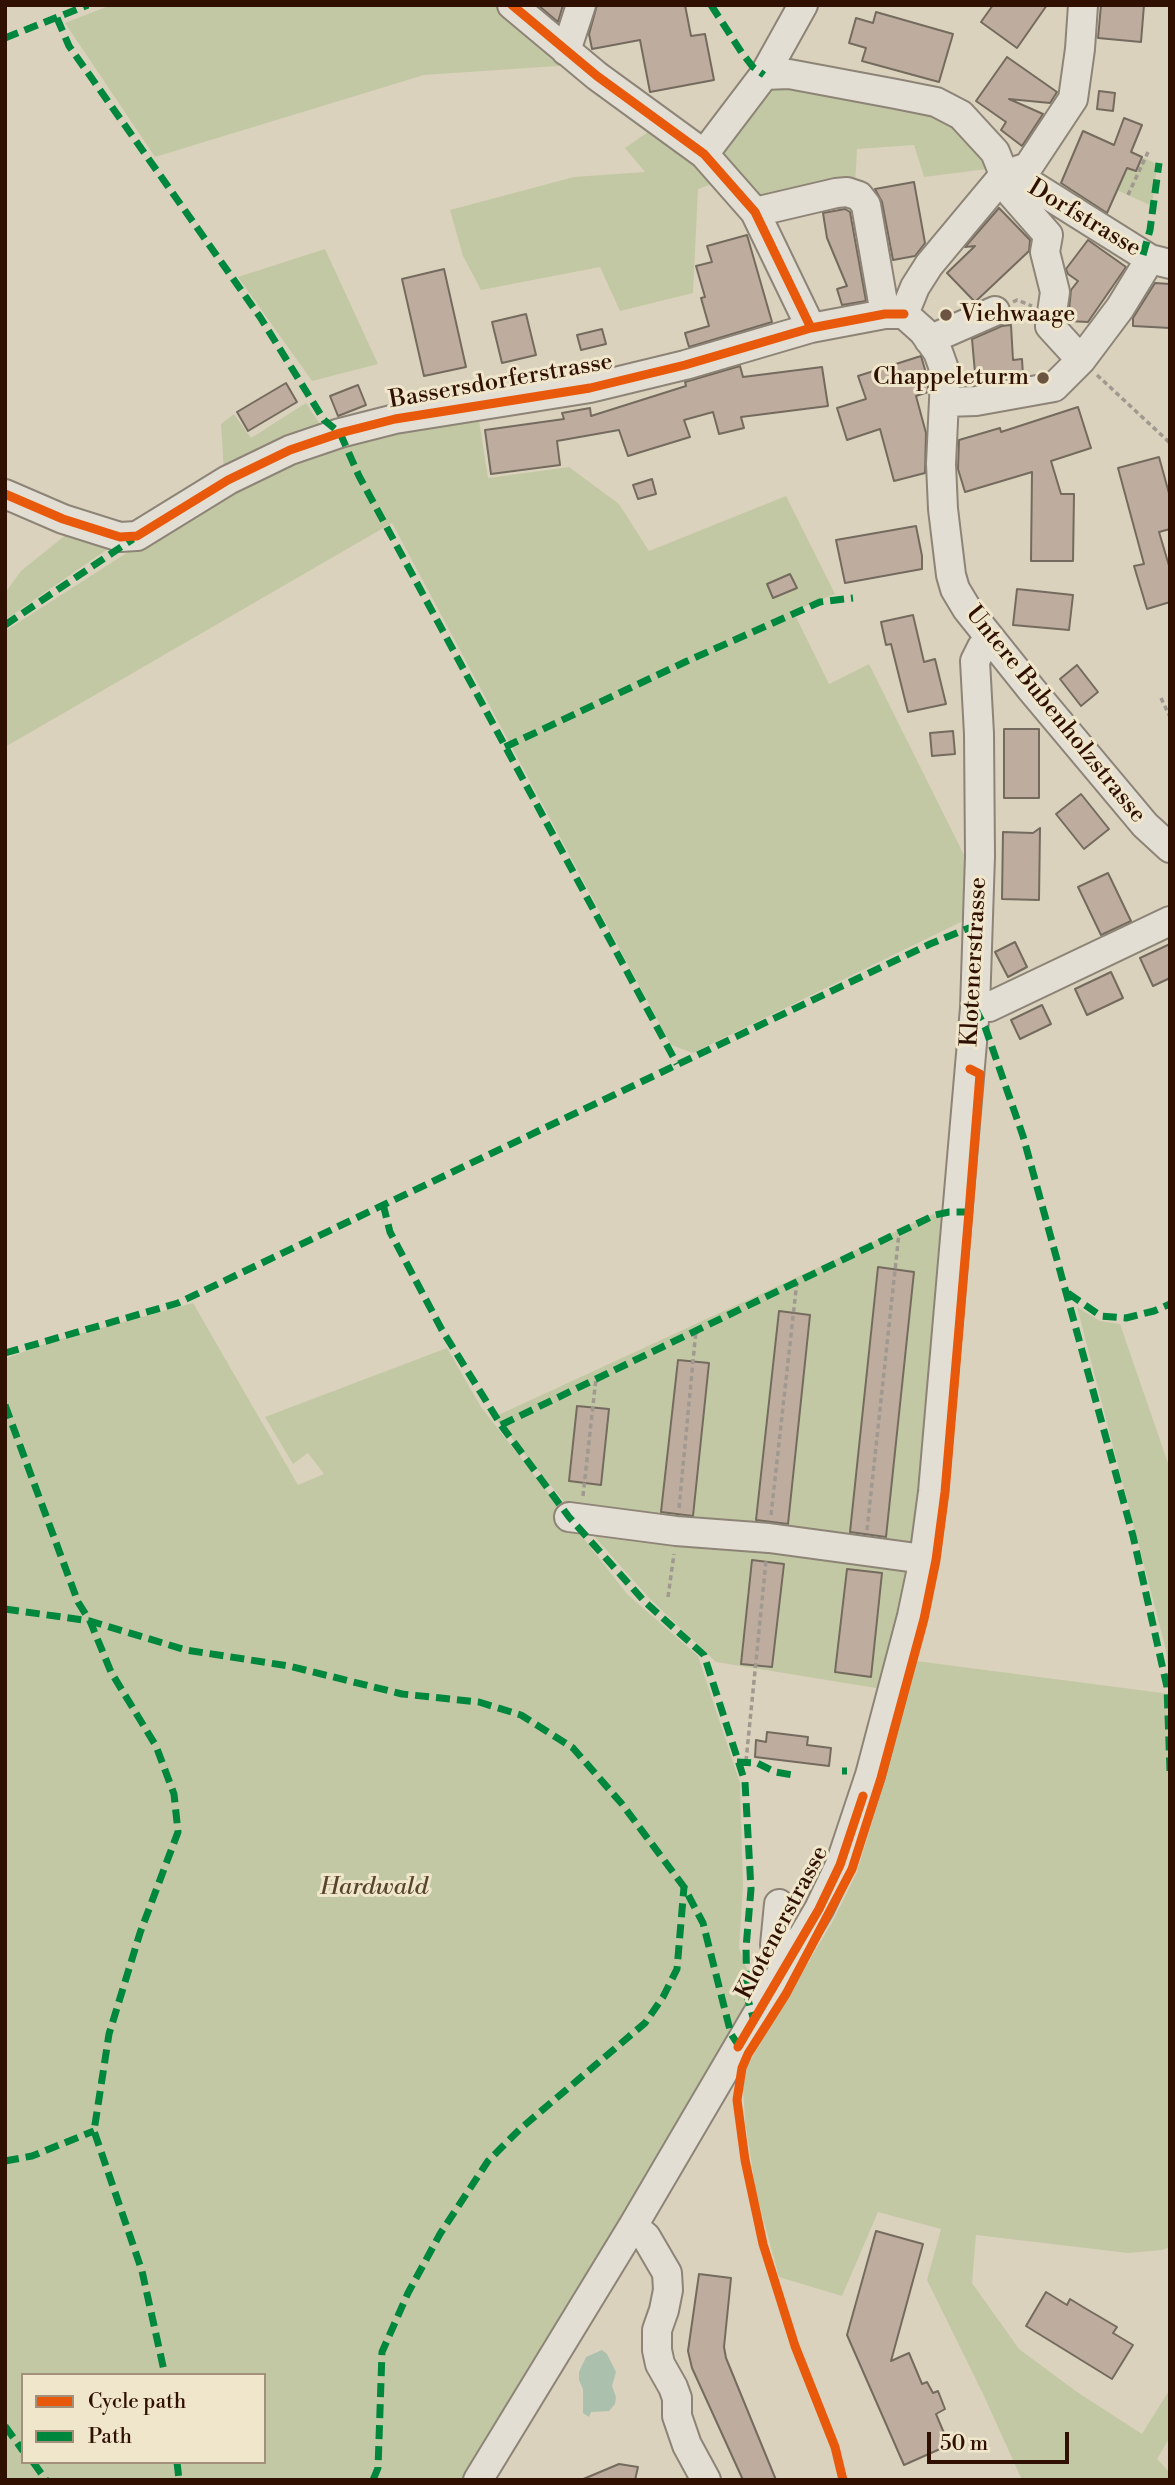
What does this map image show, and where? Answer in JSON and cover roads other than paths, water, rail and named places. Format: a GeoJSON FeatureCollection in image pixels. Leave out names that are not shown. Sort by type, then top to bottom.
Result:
{"type":"FeatureCollection","features":[{"type":"Feature","properties":{"kind":"street"},"geometry":{"type":"LineString","coordinates":[[512,5],[566,51],[704,153],[755,212],[811,328]]}},
{"type":"Feature","properties":{"kind":"street"},"geometry":{"type":"LineString","coordinates":[[566,51],[580,5]]}},
{"type":"Feature","properties":{"kind":"street"},"geometry":{"type":"LineString","coordinates":[[704,153],[764,75],[803,5]]}},
{"type":"Feature","properties":{"kind":"street"},"geometry":{"type":"LineString","coordinates":[[1004,175],[1028,167],[1073,99],[1083,5]]}},
{"type":"Feature","properties":{"kind":"street"},"geometry":{"type":"LineString","coordinates":[[764,75],[789,74],[936,102],[961,115],[995,152],[1012,194],[1048,235],[1045,253],[1055,292],[1050,326],[1080,359]]}},
{"type":"Feature","properties":{"kind":"street","name":"Dorfstrasse"},"geometry":{"type":"LineString","coordinates":[[895,314],[929,265],[1004,175],[1032,185],[1160,261]]}},
{"type":"Feature","properties":{"kind":"street"},"geometry":{"type":"LineString","coordinates":[[755,212],[836,193],[847,192],[859,196],[866,205],[895,314],[929,340],[938,352],[943,366],[945,402],[976,401],[1054,387],[1160,261]]}},
{"type":"Feature","properties":{"kind":"street"},"geometry":{"type":"LineString","coordinates":[[929,340],[995,311]]}},
{"type":"Feature","properties":{"kind":"street","name":"Bassersdorferstrasse"},"geometry":{"type":"LineString","coordinates":[[5,494],[63,519],[120,537],[137,536],[229,480],[290,450],[340,433],[395,419],[628,380],[811,328],[895,314]]}},
{"type":"Feature","properties":{"kind":"street","name":"Untere Bubenholzstrasse"},"geometry":{"type":"LineString","coordinates":[[945,402],[941,464],[950,575],[963,603],[1139,817],[1170,848]]}},
{"type":"Feature","properties":{"kind":"street","name":"Klotenerstrasse"},"geometry":{"type":"LineString","coordinates":[[478,2480],[790,1961],[840,1865],[870,1775],[912,1616],[924,1559],[933,1492],[975,1008],[980,842],[975,661],[990,638]]}},
{"type":"Feature","properties":{"kind":"street"},"geometry":{"type":"LineString","coordinates":[[975,1008],[989,1007],[1170,921]]}},
{"type":"Feature","properties":{"kind":"street"},"geometry":{"type":"LineString","coordinates":[[575,1518],[924,1559]]}},
{"type":"Feature","properties":{"kind":"street"},"geometry":{"type":"LineString","coordinates":[[779,1904],[775,1945],[780,1955],[790,1961]]}},
{"type":"Feature","properties":{"kind":"street"},"geometry":{"type":"LineString","coordinates":[[633,2226],[643,2234],[667,2273],[668,2290],[657,2330],[656,2350],[677,2398],[677,2416],[687,2445],[706,2480]]}},
{"type":"Feature","properties":{"kind":"place","name":"Viehwaage"},"geometry":{"type":"Point","coordinates":[946,315]}},
{"type":"Feature","properties":{"kind":"place","name":"Chappeleturm"},"geometry":{"type":"Point","coordinates":[1043,378]}},
{"type":"Feature","properties":{"kind":"park label","name":"Hardwald"},"geometry":{"type":"Point","coordinates":[374,1888]}}]}
